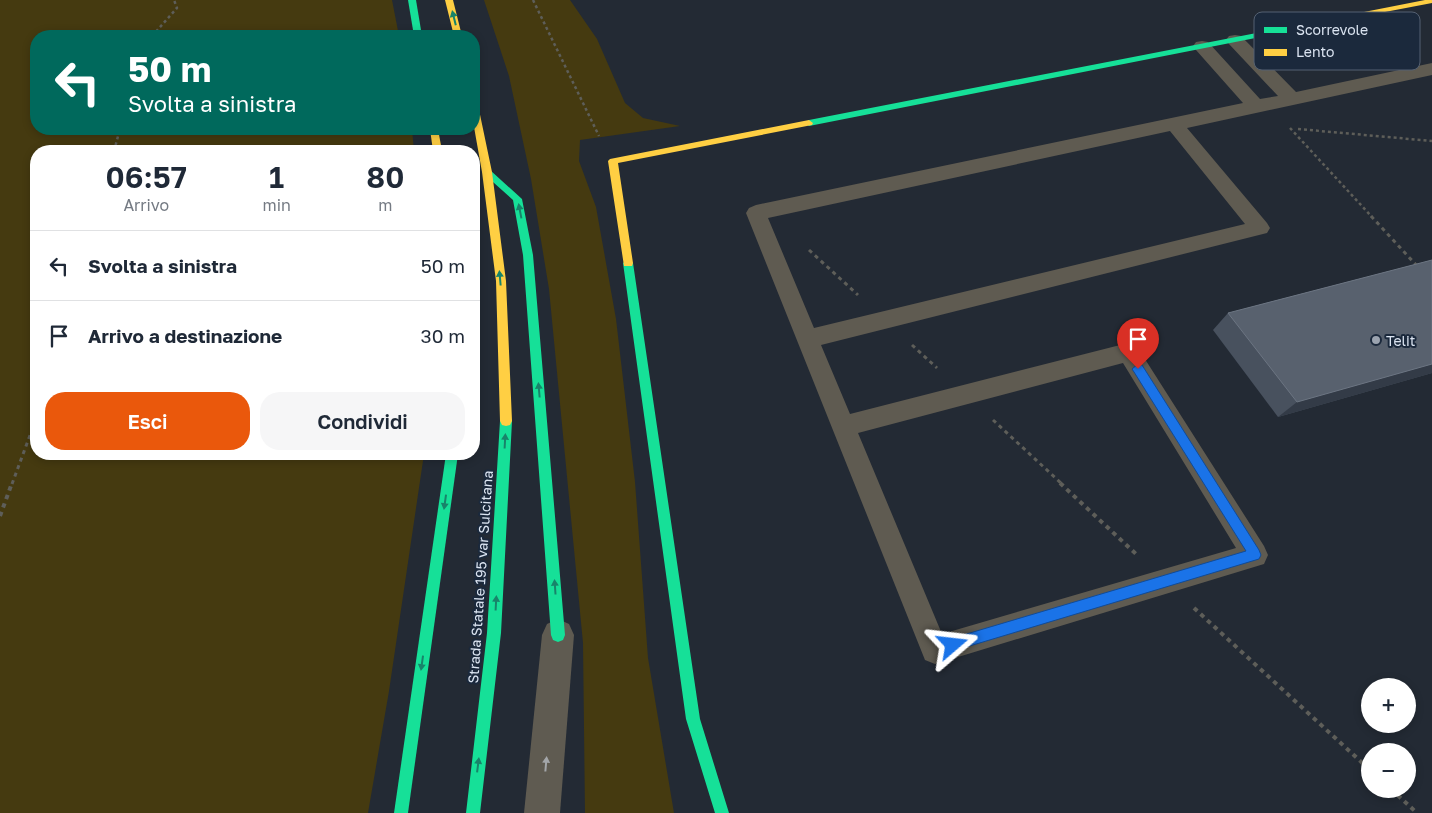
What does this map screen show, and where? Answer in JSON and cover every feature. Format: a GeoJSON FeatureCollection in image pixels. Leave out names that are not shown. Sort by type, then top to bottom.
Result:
{"type":"FeatureCollection","features":[{"type":"Feature","properties":{"kind":"main road"},"geometry":{"type":"LineString","coordinates":[[412,0],[417,30]]}},
{"type":"Feature","properties":{"kind":"main road"},"geometry":{"type":"LineString","coordinates":[[449,0],[456,30]]}},
{"type":"Feature","properties":{"kind":"main road"},"geometry":{"type":"LineString","coordinates":[[1376,12],[1432,1]]}},
{"type":"Feature","properties":{"kind":"main road"},"geometry":{"type":"LineString","coordinates":[[722,813],[693,719],[613,161],[1254,36]]}},
{"type":"Feature","properties":{"kind":"main road","name":"Strada Statale 195 var Sulcitana"},"geometry":{"type":"LineString","coordinates":[[473,813],[494,633],[506,425],[501,281],[487,172],[480,135]]}},
{"type":"Feature","properties":{"kind":"main road"},"geometry":{"type":"LineString","coordinates":[[487,172],[517,199],[528,255],[558,636]]}},
{"type":"Feature","properties":{"kind":"main road"},"geometry":{"type":"LineString","coordinates":[[401,813],[451,460]]}},
{"type":"Feature","properties":{"kind":"street"},"geometry":{"type":"LineString","coordinates":[[542,813],[558,636]]}},
{"type":"Feature","properties":{"kind":"lane"},"geometry":{"type":"LineString","coordinates":[[1235,40],[1254,60]]}},
{"type":"Feature","properties":{"kind":"lane"},"geometry":{"type":"LineString","coordinates":[[1202,46],[1262,105]]}},
{"type":"Feature","properties":{"kind":"lane"},"geometry":{"type":"LineString","coordinates":[[843,426],[1128,352],[1255,555],[935,650],[843,426],[808,339],[756,213],[1432,69]]}},
{"type":"Feature","properties":{"kind":"lane"},"geometry":{"type":"LineString","coordinates":[[1264,70],[1291,98]]}},
{"type":"Feature","properties":{"kind":"lane"},"geometry":{"type":"LineString","coordinates":[[808,339],[1260,228],[1173,124]]}},
{"type":"Feature","properties":{"kind":"path"},"geometry":{"type":"LineString","coordinates":[[157,30],[177,8],[174,0]]}},
{"type":"Feature","properties":{"kind":"path"},"geometry":{"type":"LineString","coordinates":[[533,0],[613,161]]}},
{"type":"Feature","properties":{"kind":"path"},"geometry":{"type":"LineString","coordinates":[[1262,105],[1290,128],[1424,274]]}},
{"type":"Feature","properties":{"kind":"path"},"geometry":{"type":"LineString","coordinates":[[1290,128],[1432,140]]}},
{"type":"Feature","properties":{"kind":"path"},"geometry":{"type":"LineString","coordinates":[[809,250],[1361,762]]}},
{"type":"Feature","properties":{"kind":"path"},"geometry":{"type":"LineString","coordinates":[[0,516],[30,435]]}},
{"type":"Feature","properties":{"kind":"path"},"geometry":{"type":"LineString","coordinates":[[1401,798],[1417,813]]}},
{"type":"Feature","properties":{"kind":"shaded area"},"geometry":{"type":"Polygon","coordinates":[[[0,0],[392,0],[398,30],[30,30],[30,135],[413,135],[413,145],[30,145],[30,460],[423,460],[389,691],[368,813],[0,813],[0,0]]]}},
{"type":"Feature","properties":{"kind":"shaded area"},"geometry":{"type":"Polygon","coordinates":[[[484,0],[570,0],[597,39],[625,103],[643,118],[680,126],[580,140],[579,161],[596,207],[616,319],[635,482],[648,658],[674,813],[585,813],[583,643],[549,289],[531,179],[509,76],[484,0]]]}},
{"type":"Feature","properties":{"kind":"building"},"geometry":{"type":"Polygon","coordinates":[[[1432,260],[1432,364],[1297,402],[1228,313],[1432,260]]]}},
{"type":"Feature","properties":{"kind":"traffic: fast"},"geometry":{"type":"LineString","coordinates":[[412,0],[417,30]]}},
{"type":"Feature","properties":{"kind":"traffic: fast"},"geometry":{"type":"LineString","coordinates":[[809,123],[1254,36]]}},
{"type":"Feature","properties":{"kind":"traffic: fast"},"geometry":{"type":"LineString","coordinates":[[487,172],[517,199],[528,255],[558,635]]}},
{"type":"Feature","properties":{"kind":"traffic: fast"},"geometry":{"type":"LineString","coordinates":[[628,263],[693,719],[722,813]]}},
{"type":"Feature","properties":{"kind":"traffic: fast"},"geometry":{"type":"LineString","coordinates":[[473,813],[494,633],[506,421]]}},
{"type":"Feature","properties":{"kind":"traffic: fast"},"geometry":{"type":"LineString","coordinates":[[401,813],[451,460]]}},
{"type":"Feature","properties":{"kind":"traffic: slow"},"geometry":{"type":"LineString","coordinates":[[449,0],[456,30]]}},
{"type":"Feature","properties":{"kind":"traffic: slow"},"geometry":{"type":"LineString","coordinates":[[1374,12],[1432,1]]}},
{"type":"Feature","properties":{"kind":"traffic: slow"},"geometry":{"type":"LineString","coordinates":[[628,263],[613,161],[809,123]]}},
{"type":"Feature","properties":{"kind":"traffic: slow"},"geometry":{"type":"LineString","coordinates":[[435,135],[437,145]]}},
{"type":"Feature","properties":{"kind":"traffic: slow"},"geometry":{"type":"LineString","coordinates":[[480,135],[487,172],[501,281],[506,421]]}},
{"type":"Feature","properties":{"kind":"place","name":"Telit"},"geometry":{"type":"Point","coordinates":[1376,340]}},
{"type":"Feature","properties":{"kind":"route"},"geometry":{"type":"LineString","coordinates":[[953,645],[1255,555],[1138,369]]}}]}
